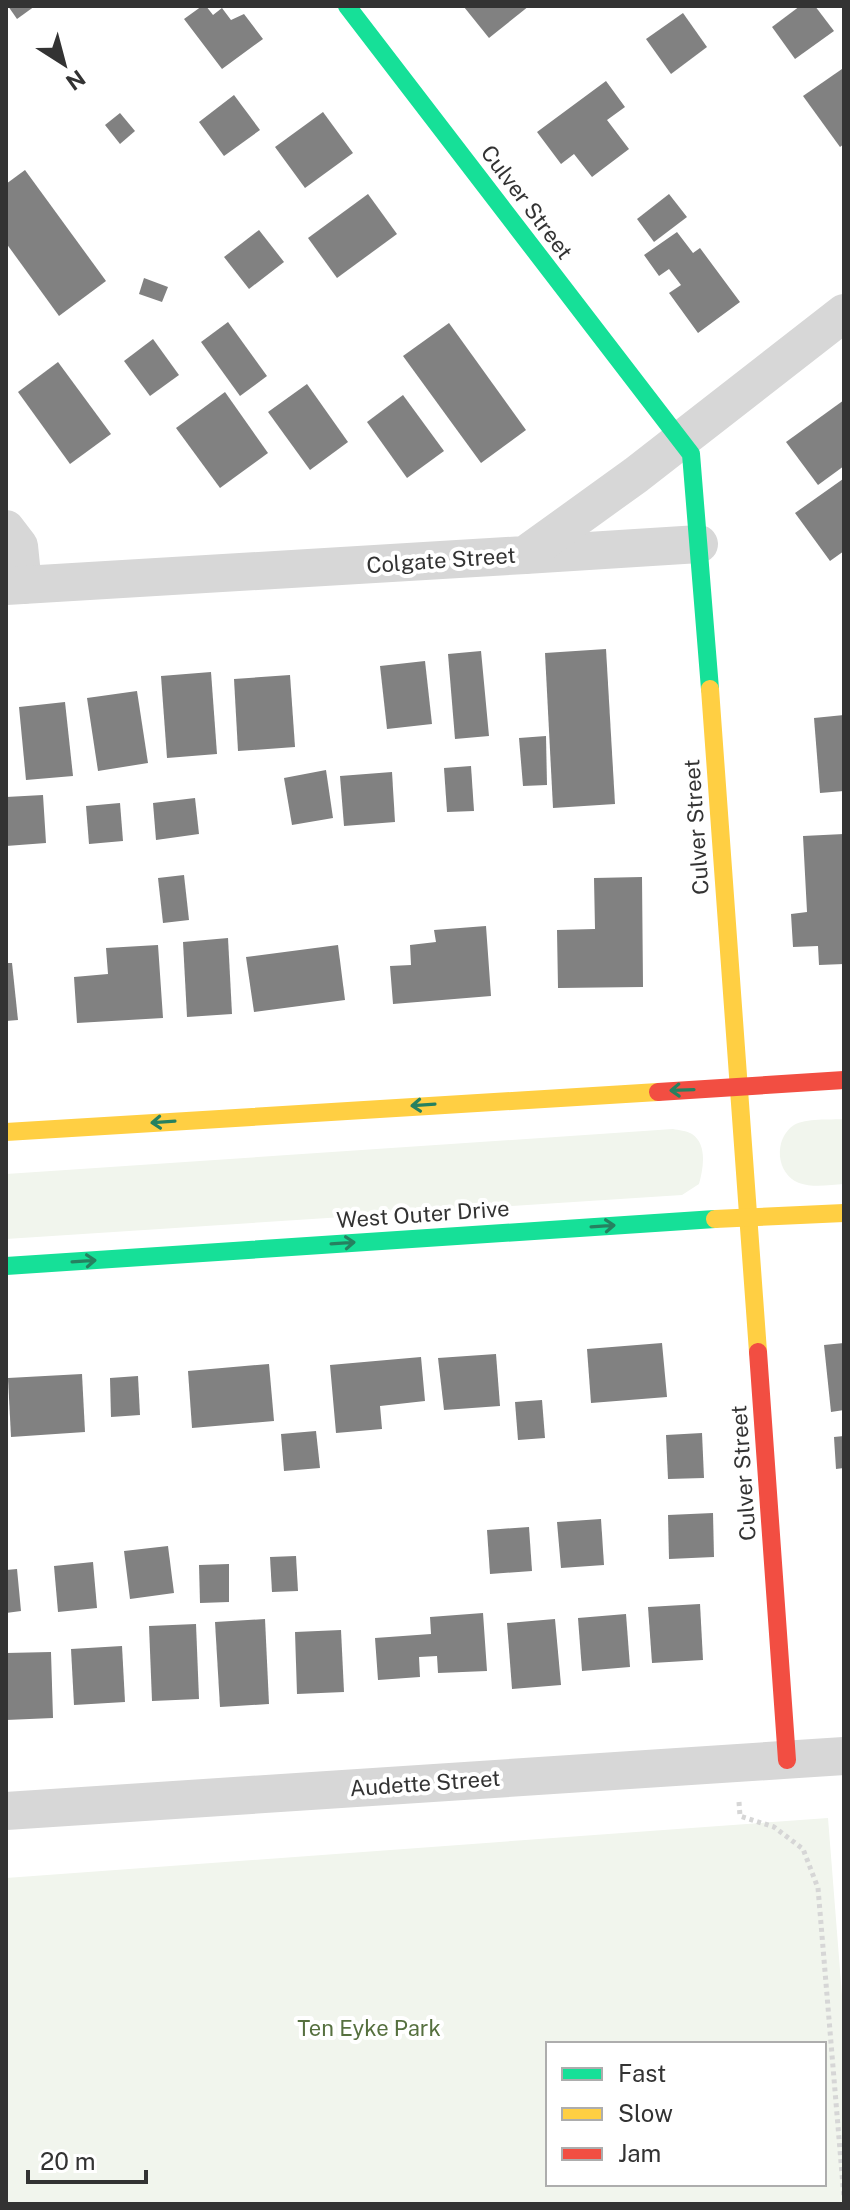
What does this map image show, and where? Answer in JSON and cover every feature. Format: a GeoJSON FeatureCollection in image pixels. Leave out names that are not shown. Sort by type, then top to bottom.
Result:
{"type":"FeatureCollection","features":[{"type":"Feature","properties":{"kind":"street","name":"Culver Street"},"geometry":{"type":"LineString","coordinates":[[347,6],[691,454],[787,1760]]}},
{"type":"Feature","properties":{"kind":"street","name":"Colgate Street"},"geometry":{"type":"LineString","coordinates":[[15,586],[525,555],[636,475],[844,313]]}},
{"type":"Feature","properties":{"kind":"street"},"geometry":{"type":"LineString","coordinates":[[6,529],[19,546],[15,586]]}},
{"type":"Feature","properties":{"kind":"street"},"geometry":{"type":"LineString","coordinates":[[525,555],[699,544]]}},
{"type":"Feature","properties":{"kind":"street"},"geometry":{"type":"LineString","coordinates":[[6,1132],[844,1080]]}},
{"type":"Feature","properties":{"kind":"street","name":"West Outer Drive"},"geometry":{"type":"LineString","coordinates":[[6,1266],[844,1213]]}},
{"type":"Feature","properties":{"kind":"street","name":"Audette Street"},"geometry":{"type":"LineString","coordinates":[[6,1811],[844,1756]]}},
{"type":"Feature","properties":{"kind":"path"},"geometry":{"type":"LineString","coordinates":[[739,1809],[740,1816],[774,1827],[803,1849],[818,1888],[844,2198]]}},
{"type":"Feature","properties":{"kind":"green space"},"geometry":{"type":"Polygon","coordinates":[[[844,1119],[844,1184],[810,1185],[791,1178],[780,1156],[780,1147],[787,1131],[805,1121],[844,1119]]]}},
{"type":"Feature","properties":{"kind":"green space"},"geometry":{"type":"Polygon","coordinates":[[[673,1129],[692,1134],[702,1151],[699,1184],[682,1195],[6,1239],[6,1174],[673,1129]]]}},
{"type":"Feature","properties":{"kind":"green space","name":"Ten Eyke Park"},"geometry":{"type":"Polygon","coordinates":[[[828,1818],[844,2021],[844,2204],[6,2204],[6,1878],[828,1818]]]}},
{"type":"Feature","properties":{"kind":"building"},"geometry":{"type":"Polygon","coordinates":[[[8,6],[35,6],[17,19],[8,6]]]}},
{"type":"Feature","properties":{"kind":"building"},"geometry":{"type":"Polygon","coordinates":[[[206,6],[213,15],[222,8],[231,20],[244,14],[263,39],[222,69],[184,19],[206,6]]]}},
{"type":"Feature","properties":{"kind":"building"},"geometry":{"type":"Polygon","coordinates":[[[466,6],[529,6],[489,38],[466,6]]]}},
{"type":"Feature","properties":{"kind":"building"},"geometry":{"type":"Polygon","coordinates":[[[800,6],[815,6],[834,31],[795,59],[772,27],[800,6]]]}},
{"type":"Feature","properties":{"kind":"building"},"geometry":{"type":"Polygon","coordinates":[[[683,13],[707,47],[671,74],[646,39],[683,13]]]}},
{"type":"Feature","properties":{"kind":"building"},"geometry":{"type":"Polygon","coordinates":[[[842,69],[844,144],[840,147],[803,96],[842,69]]]}},
{"type":"Feature","properties":{"kind":"building"},"geometry":{"type":"Polygon","coordinates":[[[606,81],[625,107],[607,120],[629,149],[592,177],[574,154],[561,164],[537,132],[606,81]]]}},
{"type":"Feature","properties":{"kind":"building"},"geometry":{"type":"Polygon","coordinates":[[[234,95],[260,130],[224,156],[199,122],[234,95]]]}},
{"type":"Feature","properties":{"kind":"building"},"geometry":{"type":"Polygon","coordinates":[[[323,112],[353,153],[305,188],[275,147],[323,112]]]}},
{"type":"Feature","properties":{"kind":"building"},"geometry":{"type":"Polygon","coordinates":[[[120,113],[135,131],[120,144],[105,125],[120,113]]]}},
{"type":"Feature","properties":{"kind":"building"},"geometry":{"type":"Polygon","coordinates":[[[25,170],[106,281],[59,316],[6,243],[6,184],[25,170]]]}},
{"type":"Feature","properties":{"kind":"building"},"geometry":{"type":"Polygon","coordinates":[[[368,194],[397,234],[337,278],[308,238],[368,194]]]}},
{"type":"Feature","properties":{"kind":"building"},"geometry":{"type":"Polygon","coordinates":[[[669,194],[687,217],[654,242],[637,219],[669,194]]]}},
{"type":"Feature","properties":{"kind":"building"},"geometry":{"type":"Polygon","coordinates":[[[259,230],[284,262],[249,289],[224,257],[259,230]]]}},
{"type":"Feature","properties":{"kind":"building"},"geometry":{"type":"Polygon","coordinates":[[[677,232],[693,253],[700,248],[740,302],[698,333],[669,293],[681,285],[669,269],[659,276],[644,255],[677,232]]]}},
{"type":"Feature","properties":{"kind":"building"},"geometry":{"type":"Polygon","coordinates":[[[144,278],[168,287],[162,302],[139,294],[144,278]]]}},
{"type":"Feature","properties":{"kind":"building"},"geometry":{"type":"Polygon","coordinates":[[[228,322],[267,376],[240,396],[201,342],[228,322]]]}},
{"type":"Feature","properties":{"kind":"building"},"geometry":{"type":"Polygon","coordinates":[[[449,323],[526,430],[481,463],[403,356],[449,323]]]}},
{"type":"Feature","properties":{"kind":"building"},"geometry":{"type":"Polygon","coordinates":[[[153,339],[179,375],[150,396],[124,361],[153,339]]]}},
{"type":"Feature","properties":{"kind":"building"},"geometry":{"type":"Polygon","coordinates":[[[58,362],[111,434],[70,464],[18,392],[58,362]]]}},
{"type":"Feature","properties":{"kind":"building"},"geometry":{"type":"Polygon","coordinates":[[[307,384],[348,442],[310,470],[268,412],[307,384]]]}},
{"type":"Feature","properties":{"kind":"building"},"geometry":{"type":"Polygon","coordinates":[[[225,392],[268,453],[220,488],[176,428],[225,392]]]}},
{"type":"Feature","properties":{"kind":"building"},"geometry":{"type":"Polygon","coordinates":[[[403,395],[444,451],[407,478],[367,422],[403,395]]]}},
{"type":"Feature","properties":{"kind":"building"},"geometry":{"type":"Polygon","coordinates":[[[844,400],[844,466],[818,485],[786,442],[844,400]]]}},
{"type":"Feature","properties":{"kind":"building"},"geometry":{"type":"Polygon","coordinates":[[[843,479],[844,551],[830,561],[795,513],[843,479]]]}},
{"type":"Feature","properties":{"kind":"building"},"geometry":{"type":"Polygon","coordinates":[[[606,649],[615,804],[553,808],[545,653],[606,649]]]}},
{"type":"Feature","properties":{"kind":"building"},"geometry":{"type":"Polygon","coordinates":[[[481,651],[489,736],[455,739],[448,654],[481,651]]]}},
{"type":"Feature","properties":{"kind":"building"},"geometry":{"type":"Polygon","coordinates":[[[425,661],[432,724],[387,729],[380,666],[425,661]]]}},
{"type":"Feature","properties":{"kind":"building"},"geometry":{"type":"Polygon","coordinates":[[[211,672],[217,754],[167,758],[161,676],[211,672]]]}},
{"type":"Feature","properties":{"kind":"building"},"geometry":{"type":"Polygon","coordinates":[[[290,675],[295,747],[238,751],[234,679],[290,675]]]}},
{"type":"Feature","properties":{"kind":"building"},"geometry":{"type":"Polygon","coordinates":[[[137,691],[148,763],[98,771],[87,698],[137,691]]]}},
{"type":"Feature","properties":{"kind":"building"},"geometry":{"type":"Polygon","coordinates":[[[65,702],[73,776],[26,780],[19,707],[65,702]]]}},
{"type":"Feature","properties":{"kind":"building"},"geometry":{"type":"Polygon","coordinates":[[[844,715],[844,791],[820,793],[814,718],[844,715]]]}},
{"type":"Feature","properties":{"kind":"building"},"geometry":{"type":"Polygon","coordinates":[[[546,736],[547,785],[523,786],[519,738],[546,736]]]}},
{"type":"Feature","properties":{"kind":"building"},"geometry":{"type":"Polygon","coordinates":[[[471,766],[474,811],[447,812],[444,768],[471,766]]]}},
{"type":"Feature","properties":{"kind":"building"},"geometry":{"type":"Polygon","coordinates":[[[326,770],[333,818],[292,825],[284,778],[326,770]]]}},
{"type":"Feature","properties":{"kind":"building"},"geometry":{"type":"Polygon","coordinates":[[[392,772],[395,822],[344,826],[340,776],[392,772]]]}},
{"type":"Feature","properties":{"kind":"building"},"geometry":{"type":"Polygon","coordinates":[[[43,795],[46,843],[6,846],[6,797],[43,795]]]}},
{"type":"Feature","properties":{"kind":"building"},"geometry":{"type":"Polygon","coordinates":[[[195,798],[199,834],[156,840],[153,803],[195,798]]]}},
{"type":"Feature","properties":{"kind":"building"},"geometry":{"type":"Polygon","coordinates":[[[120,803],[123,841],[89,844],[86,806],[120,803]]]}},
{"type":"Feature","properties":{"kind":"building"},"geometry":{"type":"Polygon","coordinates":[[[844,834],[844,964],[819,965],[818,946],[793,947],[791,914],[807,912],[803,836],[844,834]]]}},
{"type":"Feature","properties":{"kind":"building"},"geometry":{"type":"Polygon","coordinates":[[[184,875],[189,920],[163,923],[158,878],[184,875]]]}},
{"type":"Feature","properties":{"kind":"building"},"geometry":{"type":"Polygon","coordinates":[[[642,877],[643,987],[558,988],[557,930],[595,929],[594,878],[642,877]]]}},
{"type":"Feature","properties":{"kind":"building"},"geometry":{"type":"Polygon","coordinates":[[[486,926],[491,996],[393,1004],[390,966],[411,965],[410,945],[436,942],[434,930],[486,926]]]}},
{"type":"Feature","properties":{"kind":"building"},"geometry":{"type":"Polygon","coordinates":[[[228,938],[232,1014],[187,1017],[183,942],[228,938]]]}},
{"type":"Feature","properties":{"kind":"building"},"geometry":{"type":"Polygon","coordinates":[[[158,945],[163,1018],[77,1023],[74,977],[108,974],[106,948],[158,945]]]}},
{"type":"Feature","properties":{"kind":"building"},"geometry":{"type":"Polygon","coordinates":[[[338,945],[345,1000],[254,1012],[246,957],[338,945]]]}},
{"type":"Feature","properties":{"kind":"building"},"geometry":{"type":"Polygon","coordinates":[[[6,963],[12,963],[18,1020],[6,1021],[6,963]]]}},
{"type":"Feature","properties":{"kind":"building"},"geometry":{"type":"Polygon","coordinates":[[[662,1343],[667,1397],[591,1403],[587,1349],[662,1343]]]}},
{"type":"Feature","properties":{"kind":"building"},"geometry":{"type":"Polygon","coordinates":[[[844,1343],[844,1410],[831,1412],[824,1345],[844,1343]]]}},
{"type":"Feature","properties":{"kind":"building"},"geometry":{"type":"Polygon","coordinates":[[[496,1354],[500,1406],[444,1410],[438,1358],[496,1354]]]}},
{"type":"Feature","properties":{"kind":"building"},"geometry":{"type":"Polygon","coordinates":[[[421,1357],[425,1401],[380,1406],[382,1429],[336,1433],[330,1365],[421,1357]]]}},
{"type":"Feature","properties":{"kind":"building"},"geometry":{"type":"Polygon","coordinates":[[[269,1364],[274,1421],[192,1428],[188,1371],[269,1364]]]}},
{"type":"Feature","properties":{"kind":"building"},"geometry":{"type":"Polygon","coordinates":[[[82,1374],[85,1432],[11,1437],[8,1378],[82,1374]]]}},
{"type":"Feature","properties":{"kind":"building"},"geometry":{"type":"Polygon","coordinates":[[[138,1376],[140,1415],[111,1417],[110,1378],[138,1376]]]}},
{"type":"Feature","properties":{"kind":"building"},"geometry":{"type":"Polygon","coordinates":[[[542,1400],[545,1438],[518,1440],[515,1402],[542,1400]]]}},
{"type":"Feature","properties":{"kind":"building"},"geometry":{"type":"Polygon","coordinates":[[[316,1431],[320,1468],[284,1471],[281,1434],[316,1431]]]}},
{"type":"Feature","properties":{"kind":"building"},"geometry":{"type":"Polygon","coordinates":[[[702,1433],[704,1478],[668,1479],[666,1435],[702,1433]]]}},
{"type":"Feature","properties":{"kind":"building"},"geometry":{"type":"Polygon","coordinates":[[[844,1436],[844,1468],[836,1469],[834,1437],[844,1436]]]}},
{"type":"Feature","properties":{"kind":"building"},"geometry":{"type":"Polygon","coordinates":[[[713,1513],[714,1557],[669,1559],[668,1515],[713,1513]]]}},
{"type":"Feature","properties":{"kind":"building"},"geometry":{"type":"Polygon","coordinates":[[[601,1519],[604,1565],[561,1568],[557,1522],[601,1519]]]}},
{"type":"Feature","properties":{"kind":"building"},"geometry":{"type":"Polygon","coordinates":[[[529,1527],[532,1571],[490,1574],[487,1530],[529,1527]]]}},
{"type":"Feature","properties":{"kind":"building"},"geometry":{"type":"Polygon","coordinates":[[[168,1546],[174,1593],[130,1599],[124,1551],[168,1546]]]}},
{"type":"Feature","properties":{"kind":"building"},"geometry":{"type":"Polygon","coordinates":[[[296,1556],[298,1591],[272,1592],[270,1557],[296,1556]]]}},
{"type":"Feature","properties":{"kind":"building"},"geometry":{"type":"Polygon","coordinates":[[[93,1562],[97,1608],[58,1612],[54,1566],[93,1562]]]}},
{"type":"Feature","properties":{"kind":"building"},"geometry":{"type":"Polygon","coordinates":[[[229,1564],[229,1602],[200,1603],[199,1565],[229,1564]]]}},
{"type":"Feature","properties":{"kind":"building"},"geometry":{"type":"Polygon","coordinates":[[[17,1569],[21,1611],[6,1613],[6,1570],[17,1569]]]}},
{"type":"Feature","properties":{"kind":"building"},"geometry":{"type":"Polygon","coordinates":[[[700,1604],[703,1660],[652,1663],[648,1607],[700,1604]]]}},
{"type":"Feature","properties":{"kind":"building"},"geometry":{"type":"Polygon","coordinates":[[[483,1613],[487,1671],[438,1673],[437,1656],[419,1657],[420,1677],[378,1680],[375,1638],[431,1634],[430,1617],[483,1613]]]}},
{"type":"Feature","properties":{"kind":"building"},"geometry":{"type":"Polygon","coordinates":[[[626,1614],[630,1667],[582,1671],[578,1618],[626,1614]]]}},
{"type":"Feature","properties":{"kind":"building"},"geometry":{"type":"Polygon","coordinates":[[[265,1619],[269,1704],[220,1707],[215,1622],[265,1619]]]}},
{"type":"Feature","properties":{"kind":"building"},"geometry":{"type":"Polygon","coordinates":[[[555,1619],[561,1685],[512,1689],[507,1623],[555,1619]]]}},
{"type":"Feature","properties":{"kind":"building"},"geometry":{"type":"Polygon","coordinates":[[[196,1624],[199,1699],[152,1701],[149,1626],[196,1624]]]}},
{"type":"Feature","properties":{"kind":"building"},"geometry":{"type":"Polygon","coordinates":[[[341,1630],[344,1692],[297,1694],[295,1632],[341,1630]]]}},
{"type":"Feature","properties":{"kind":"building"},"geometry":{"type":"Polygon","coordinates":[[[122,1646],[125,1702],[74,1705],[71,1649],[122,1646]]]}},
{"type":"Feature","properties":{"kind":"building"},"geometry":{"type":"Polygon","coordinates":[[[51,1652],[53,1718],[6,1720],[6,1653],[51,1652]]]}},
{"type":"Feature","properties":{"kind":"traffic: fast"},"geometry":{"type":"LineString","coordinates":[[347,6],[691,454],[710,689]]}},
{"type":"Feature","properties":{"kind":"traffic: fast"},"geometry":{"type":"LineString","coordinates":[[6,1266],[715,1219]]}},
{"type":"Feature","properties":{"kind":"traffic: slow"},"geometry":{"type":"LineString","coordinates":[[710,689],[758,1352]]}},
{"type":"Feature","properties":{"kind":"traffic: slow"},"geometry":{"type":"LineString","coordinates":[[6,1132],[658,1092]]}},
{"type":"Feature","properties":{"kind":"traffic: slow"},"geometry":{"type":"LineString","coordinates":[[715,1219],[844,1213]]}},
{"type":"Feature","properties":{"kind":"traffic: jam"},"geometry":{"type":"LineString","coordinates":[[658,1092],[844,1080]]}},
{"type":"Feature","properties":{"kind":"traffic: jam"},"geometry":{"type":"LineString","coordinates":[[758,1352],[787,1760]]}}]}
